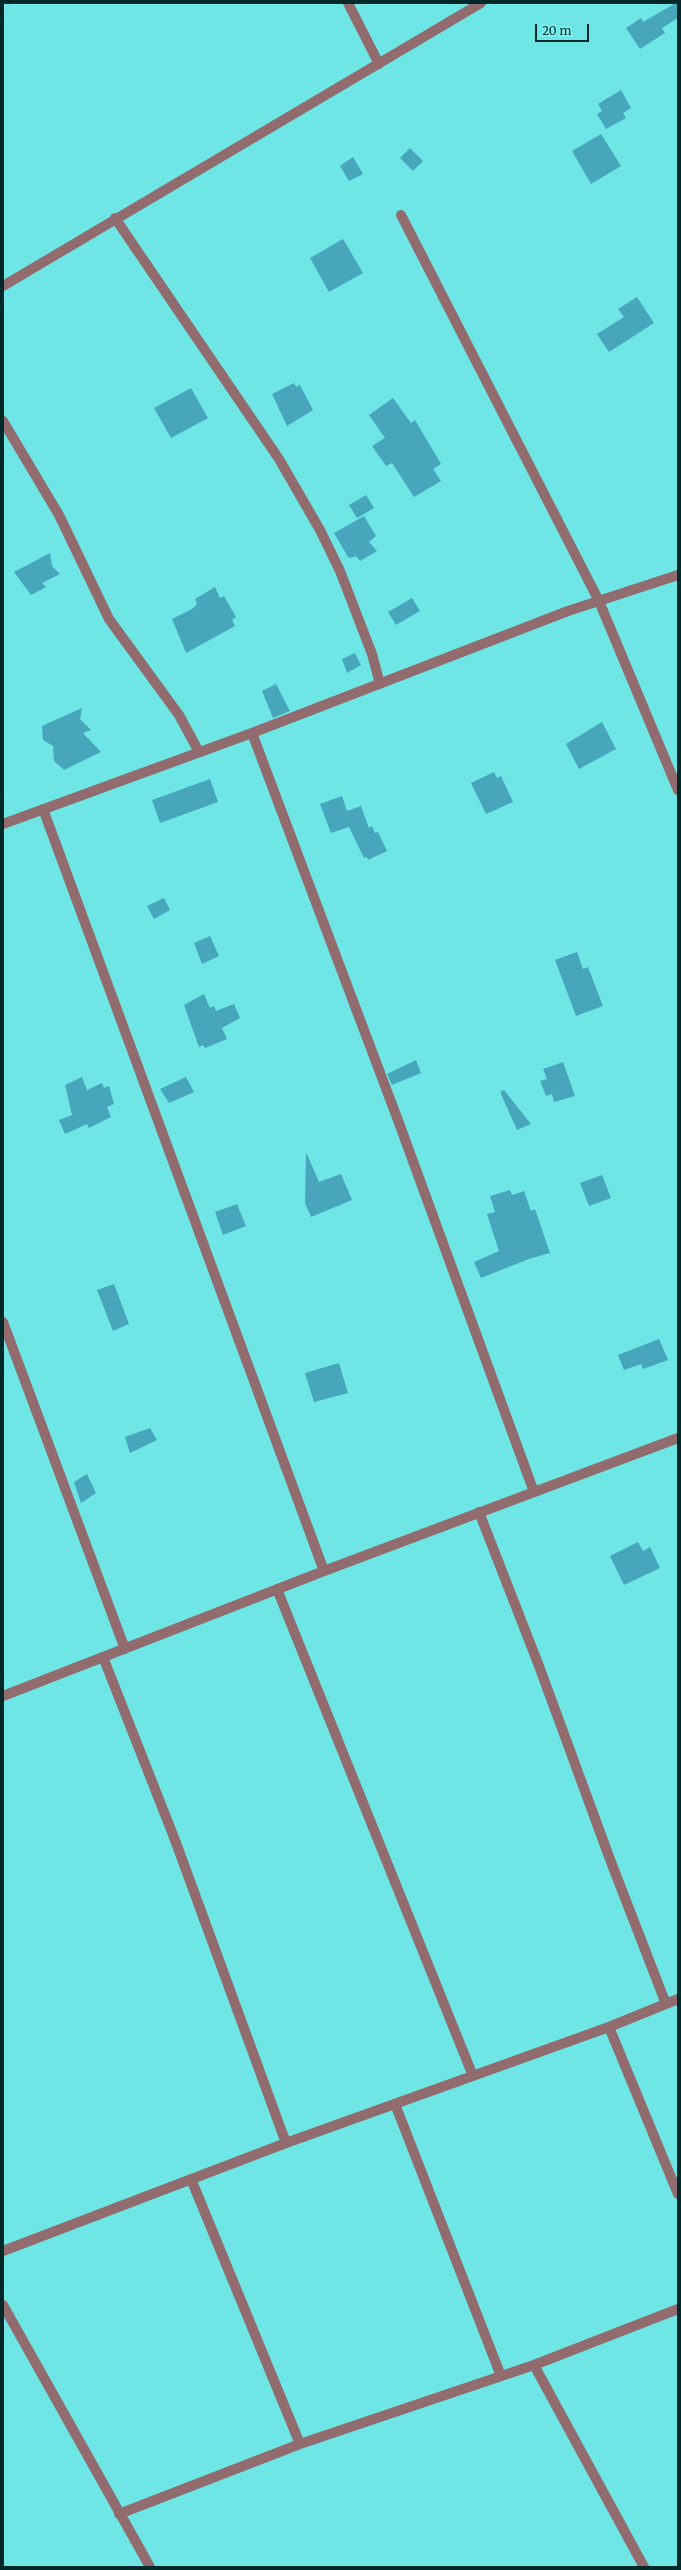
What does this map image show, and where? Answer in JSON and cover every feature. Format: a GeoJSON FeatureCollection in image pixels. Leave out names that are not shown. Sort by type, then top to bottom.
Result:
{"type":"FeatureCollection","features":[{"type":"Feature","properties":{"kind":"street"},"geometry":{"type":"LineString","coordinates":[[348,3],[379,64]]}},
{"type":"Feature","properties":{"kind":"street"},"geometry":{"type":"LineString","coordinates":[[3,286],[115,218],[481,3]]}},
{"type":"Feature","properties":{"kind":"street"},"geometry":{"type":"LineString","coordinates":[[401,215],[599,601],[678,790]]}},
{"type":"Feature","properties":{"kind":"street"},"geometry":{"type":"LineString","coordinates":[[115,218],[279,459],[320,530],[340,571],[364,633],[380,684]]}},
{"type":"Feature","properties":{"kind":"street"},"geometry":{"type":"LineString","coordinates":[[3,421],[59,515],[109,619],[179,715],[199,752]]}},
{"type":"Feature","properties":{"kind":"street"},"geometry":{"type":"LineString","coordinates":[[3,824],[252,733],[554,616],[678,575]]}},
{"type":"Feature","properties":{"kind":"street"},"geometry":{"type":"LineString","coordinates":[[252,733],[399,1123],[534,1492]]}},
{"type":"Feature","properties":{"kind":"street"},"geometry":{"type":"LineString","coordinates":[[43,809],[324,1571]]}},
{"type":"Feature","properties":{"kind":"street"},"geometry":{"type":"LineString","coordinates":[[3,1322],[125,1648]]}},
{"type":"Feature","properties":{"kind":"street"},"geometry":{"type":"LineString","coordinates":[[3,1696],[324,1571],[678,1438]]}},
{"type":"Feature","properties":{"kind":"street"},"geometry":{"type":"LineString","coordinates":[[479,1512],[539,1666],[610,1862],[666,2004]]}},
{"type":"Feature","properties":{"kind":"street"},"geometry":{"type":"LineString","coordinates":[[277,1589],[473,2076]]}},
{"type":"Feature","properties":{"kind":"street"},"geometry":{"type":"LineString","coordinates":[[103,1657],[175,1840],[286,2143]]}},
{"type":"Feature","properties":{"kind":"street"},"geometry":{"type":"LineString","coordinates":[[3,2251],[286,2143],[609,2027],[678,1999]]}},
{"type":"Feature","properties":{"kind":"street"},"geometry":{"type":"LineString","coordinates":[[609,2027],[678,2194]]}},
{"type":"Feature","properties":{"kind":"street"},"geometry":{"type":"LineString","coordinates":[[395,2104],[501,2376]]}},
{"type":"Feature","properties":{"kind":"street"},"geometry":{"type":"LineString","coordinates":[[191,2179],[300,2444]]}},
{"type":"Feature","properties":{"kind":"street"},"geometry":{"type":"LineString","coordinates":[[3,2305],[150,2567]]}},
{"type":"Feature","properties":{"kind":"street"},"geometry":{"type":"LineString","coordinates":[[119,2514],[300,2444],[534,2365],[678,2309]]}},
{"type":"Feature","properties":{"kind":"street"},"geometry":{"type":"LineString","coordinates":[[534,2365],[644,2567]]}},
{"type":"Feature","properties":{"kind":"building"},"geometry":{"type":"Polygon","coordinates":[[[678,3],[678,18],[662,28],[665,33],[640,49],[626,28],[641,18],[643,22],[678,3]]]}},
{"type":"Feature","properties":{"kind":"building"},"geometry":{"type":"Polygon","coordinates":[[[621,90],[631,108],[623,113],[626,118],[606,129],[597,114],[602,111],[598,104],[621,90]]]}},
{"type":"Feature","properties":{"kind":"building"},"geometry":{"type":"Polygon","coordinates":[[[601,134],[621,166],[591,184],[572,151],[601,134]]]}},
{"type":"Feature","properties":{"kind":"building"},"geometry":{"type":"Polygon","coordinates":[[[410,148],[423,161],[413,171],[400,158],[410,148]]]}},
{"type":"Feature","properties":{"kind":"building"},"geometry":{"type":"Polygon","coordinates":[[[353,157],[363,174],[349,181],[340,166],[353,157]]]}},
{"type":"Feature","properties":{"kind":"building"},"geometry":{"type":"Polygon","coordinates":[[[343,239],[363,273],[329,292],[310,258],[343,239]]]}},
{"type":"Feature","properties":{"kind":"building"},"geometry":{"type":"Polygon","coordinates":[[[637,297],[654,323],[609,352],[597,334],[624,317],[618,309],[637,297]]]}},
{"type":"Feature","properties":{"kind":"building"},"geometry":{"type":"Polygon","coordinates":[[[294,383],[296,387],[300,385],[313,410],[287,426],[272,394],[294,383]]]}},
{"type":"Feature","properties":{"kind":"building"},"geometry":{"type":"Polygon","coordinates":[[[191,388],[208,418],[171,438],[154,408],[191,388]]]}},
{"type":"Feature","properties":{"kind":"building"},"geometry":{"type":"Polygon","coordinates":[[[393,398],[411,423],[415,420],[441,464],[433,469],[441,481],[414,497],[392,463],[386,466],[372,446],[385,438],[369,415],[393,398]]]}},
{"type":"Feature","properties":{"kind":"building"},"geometry":{"type":"Polygon","coordinates":[[[366,495],[374,508],[357,518],[349,505],[366,495]]]}},
{"type":"Feature","properties":{"kind":"building"},"geometry":{"type":"Polygon","coordinates":[[[364,516],[376,536],[369,542],[377,551],[360,561],[356,556],[351,558],[348,557],[334,533],[364,516]]]}},
{"type":"Feature","properties":{"kind":"building"},"geometry":{"type":"Polygon","coordinates":[[[50,553],[52,566],[60,574],[42,583],[46,587],[31,595],[14,572],[50,553]]]}},
{"type":"Feature","properties":{"kind":"building"},"geometry":{"type":"Polygon","coordinates":[[[215,587],[220,598],[224,596],[236,617],[232,620],[235,626],[186,653],[172,619],[192,609],[197,604],[195,599],[215,587]]]}},
{"type":"Feature","properties":{"kind":"building"},"geometry":{"type":"Polygon","coordinates":[[[412,598],[420,611],[396,625],[388,612],[412,598]]]}},
{"type":"Feature","properties":{"kind":"building"},"geometry":{"type":"Polygon","coordinates":[[[355,653],[361,665],[347,673],[342,659],[355,653]]]}},
{"type":"Feature","properties":{"kind":"building"},"geometry":{"type":"Polygon","coordinates":[[[276,684],[290,711],[273,718],[262,691],[276,684]]]}},
{"type":"Feature","properties":{"kind":"building"},"geometry":{"type":"Polygon","coordinates":[[[82,708],[80,719],[91,730],[83,733],[101,752],[64,770],[54,761],[53,746],[43,740],[42,726],[82,708]]]}},
{"type":"Feature","properties":{"kind":"building"},"geometry":{"type":"Polygon","coordinates":[[[602,722],[616,749],[579,769],[566,744],[602,722]]]}},
{"type":"Feature","properties":{"kind":"building"},"geometry":{"type":"Polygon","coordinates":[[[494,772],[497,778],[501,776],[513,802],[486,814],[471,783],[494,772]]]}},
{"type":"Feature","properties":{"kind":"building"},"geometry":{"type":"Polygon","coordinates":[[[210,779],[218,802],[160,823],[152,800],[210,779]]]}},
{"type":"Feature","properties":{"kind":"building"},"geometry":{"type":"Polygon","coordinates":[[[342,796],[347,811],[361,806],[369,828],[372,826],[375,833],[378,832],[387,851],[368,860],[367,857],[364,858],[349,827],[331,833],[320,804],[342,796]]]}},
{"type":"Feature","properties":{"kind":"building"},"geometry":{"type":"Polygon","coordinates":[[[164,898],[170,910],[154,919],[147,906],[164,898]]]}},
{"type":"Feature","properties":{"kind":"building"},"geometry":{"type":"Polygon","coordinates":[[[210,936],[219,956],[202,964],[194,943],[210,936]]]}},
{"type":"Feature","properties":{"kind":"building"},"geometry":{"type":"Polygon","coordinates":[[[577,952],[583,969],[588,967],[603,1006],[576,1016],[555,960],[577,952]]]}},
{"type":"Feature","properties":{"kind":"building"},"geometry":{"type":"Polygon","coordinates":[[[204,994],[210,1008],[214,1006],[216,1011],[234,1004],[240,1018],[222,1028],[227,1039],[205,1048],[203,1045],[199,1047],[184,1005],[204,994]]]}},
{"type":"Feature","properties":{"kind":"building"},"geometry":{"type":"Polygon","coordinates":[[[416,1060],[421,1073],[392,1085],[387,1074],[416,1060]]]}},
{"type":"Feature","properties":{"kind":"building"},"geometry":{"type":"Polygon","coordinates":[[[563,1062],[575,1096],[554,1102],[552,1094],[546,1096],[540,1081],[547,1079],[543,1069],[563,1062]]]}},
{"type":"Feature","properties":{"kind":"building"},"geometry":{"type":"Polygon","coordinates":[[[82,1077],[87,1090],[102,1083],[104,1088],[109,1086],[114,1104],[107,1107],[111,1117],[89,1128],[87,1124],[65,1134],[59,1120],[72,1115],[65,1085],[82,1077]]]}},
{"type":"Feature","properties":{"kind":"building"},"geometry":{"type":"Polygon","coordinates":[[[186,1077],[194,1092],[169,1103],[160,1089],[186,1077]]]}},
{"type":"Feature","properties":{"kind":"building"},"geometry":{"type":"Polygon","coordinates":[[[504,1090],[531,1124],[517,1130],[500,1092],[504,1090]]]}},
{"type":"Feature","properties":{"kind":"building"},"geometry":{"type":"Polygon","coordinates":[[[306,1152],[319,1182],[341,1174],[352,1200],[311,1217],[305,1203],[306,1152]]]}},
{"type":"Feature","properties":{"kind":"building"},"geometry":{"type":"Polygon","coordinates":[[[602,1175],[611,1198],[589,1206],[580,1183],[602,1175]]]}},
{"type":"Feature","properties":{"kind":"building"},"geometry":{"type":"Polygon","coordinates":[[[510,1190],[512,1195],[524,1191],[531,1211],[535,1209],[550,1253],[529,1259],[481,1278],[474,1262],[499,1251],[487,1214],[495,1212],[490,1196],[510,1190]]]}},
{"type":"Feature","properties":{"kind":"building"},"geometry":{"type":"Polygon","coordinates":[[[237,1204],[246,1226],[223,1235],[215,1212],[237,1204]]]}},
{"type":"Feature","properties":{"kind":"building"},"geometry":{"type":"Polygon","coordinates":[[[114,1284],[129,1324],[113,1331],[97,1290],[114,1284]]]}},
{"type":"Feature","properties":{"kind":"building"},"geometry":{"type":"Polygon","coordinates":[[[659,1339],[668,1360],[643,1369],[641,1364],[624,1370],[618,1355],[659,1339]]]}},
{"type":"Feature","properties":{"kind":"building"},"geometry":{"type":"Polygon","coordinates":[[[339,1363],[348,1393],[314,1402],[305,1373],[339,1363]]]}},
{"type":"Feature","properties":{"kind":"building"},"geometry":{"type":"Polygon","coordinates":[[[150,1428],[157,1440],[130,1453],[125,1437],[150,1428]]]}},
{"type":"Feature","properties":{"kind":"building"},"geometry":{"type":"Polygon","coordinates":[[[87,1474],[96,1493],[81,1503],[74,1482],[87,1474]]]}},
{"type":"Feature","properties":{"kind":"building"},"geometry":{"type":"Polygon","coordinates":[[[638,1542],[643,1551],[650,1547],[660,1568],[624,1585],[610,1556],[638,1542]]]}}]}
